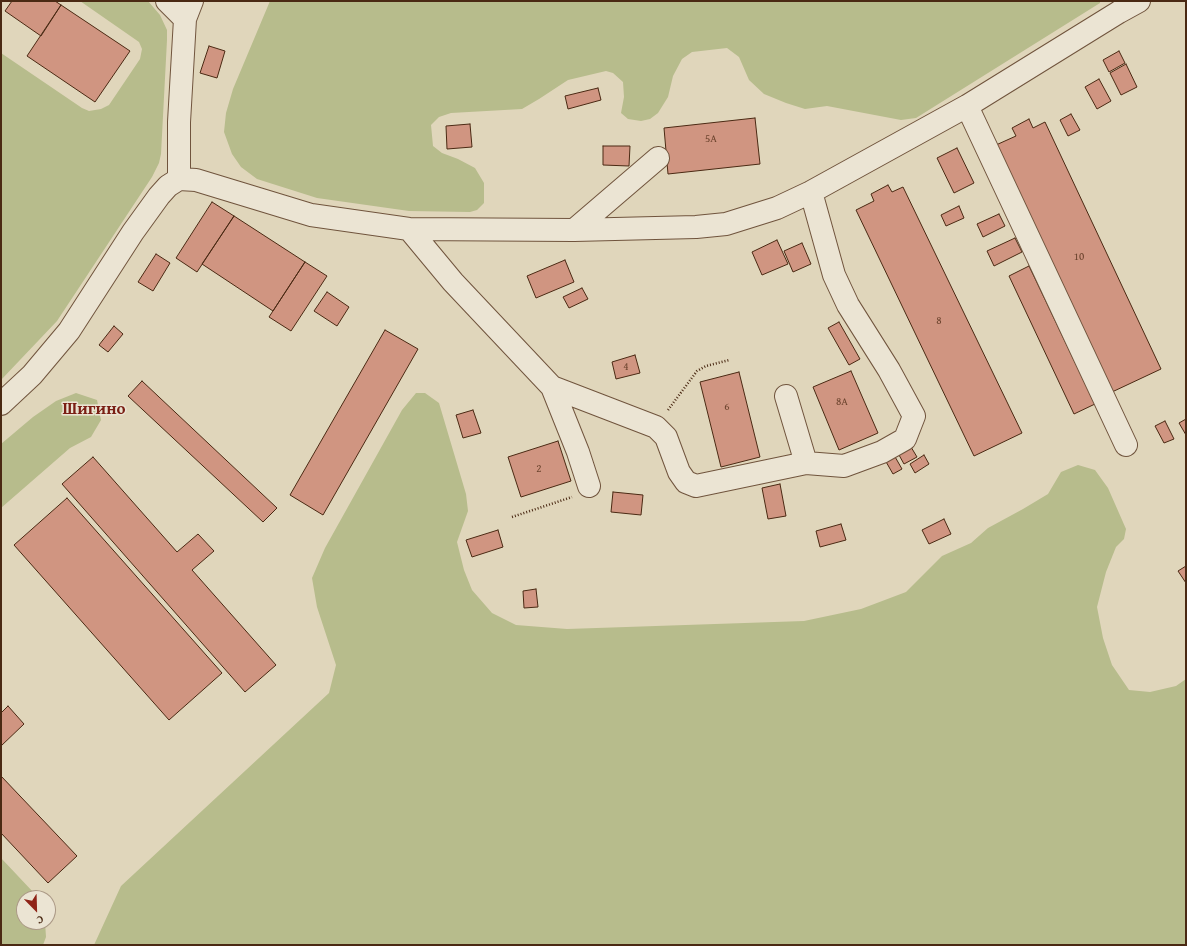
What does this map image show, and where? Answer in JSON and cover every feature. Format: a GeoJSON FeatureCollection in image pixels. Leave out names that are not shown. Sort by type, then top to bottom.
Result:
{"type":"FeatureCollection","features":[{"type":"Feature","properties":{"kind":"street"},"geometry":{"type":"LineString","coordinates":[[167,1],[189,10],[180,122],[179,179]]}},
{"type":"Feature","properties":{"kind":"street"},"geometry":{"type":"LineString","coordinates":[[1,404],[32,375],[69,331],[154,202],[168,186],[179,179],[196,180],[311,215],[409,229],[574,230],[696,227],[726,224],[777,208],[812,192],[967,106],[1118,6],[1139,1]]}},
{"type":"Feature","properties":{"kind":"street"},"geometry":{"type":"LineString","coordinates":[[967,106],[1126,445]]}},
{"type":"Feature","properties":{"kind":"street"},"geometry":{"type":"LineString","coordinates":[[574,230],[658,158]]}},
{"type":"Feature","properties":{"kind":"street"},"geometry":{"type":"LineString","coordinates":[[552,388],[656,427],[666,437],[679,472],[686,482],[696,486],[806,463],[844,466],[882,452],[906,439],[914,416],[848,305],[834,275],[812,192]]}},
{"type":"Feature","properties":{"kind":"street"},"geometry":{"type":"LineString","coordinates":[[409,229],[453,282],[552,388],[578,452],[589,486]]}},
{"type":"Feature","properties":{"kind":"street"},"geometry":{"type":"LineString","coordinates":[[786,396],[806,463]]}},
{"type":"Feature","properties":{"kind":"path"},"geometry":{"type":"LineString","coordinates":[[656,427],[697,371],[706,366],[729,360]]}},
{"type":"Feature","properties":{"kind":"path"},"geometry":{"type":"LineString","coordinates":[[512,517],[581,494],[586,491],[589,486]]}},
{"type":"Feature","properties":{"kind":"green space"},"geometry":{"type":"Polygon","coordinates":[[[80,1],[148,1],[160,15],[167,30],[161,154],[159,163],[152,177],[57,321],[1,380],[1,53],[82,108],[89,111],[101,109],[109,105],[140,59],[142,49],[139,42],[80,1]]]}},
{"type":"Feature","properties":{"kind":"green space"},"geometry":{"type":"Polygon","coordinates":[[[270,1],[1100,1],[1100,3],[916,118],[901,120],[827,106],[805,109],[786,103],[764,94],[749,80],[739,57],[727,48],[692,52],[682,59],[673,76],[668,97],[658,113],[650,119],[641,121],[628,119],[621,113],[624,97],[623,82],[613,73],[606,71],[568,80],[522,109],[451,113],[439,117],[431,125],[433,146],[442,153],[475,168],[484,183],[484,203],[477,210],[470,212],[409,211],[317,198],[257,179],[241,167],[232,154],[224,132],[226,113],[233,89],[270,1]]]}},
{"type":"Feature","properties":{"kind":"green space"},"geometry":{"type":"Polygon","coordinates":[[[76,393],[97,400],[101,420],[91,437],[70,448],[1,508],[1,444],[33,417],[56,401],[76,393]]]}},
{"type":"Feature","properties":{"kind":"green space"},"geometry":{"type":"Polygon","coordinates":[[[416,393],[425,393],[439,403],[466,494],[468,511],[457,542],[464,570],[472,590],[492,613],[516,625],[567,629],[804,621],[861,609],[906,592],[942,556],[971,543],[988,528],[1048,494],[1061,472],[1078,465],[1095,470],[1108,488],[1126,529],[1124,539],[1116,547],[1106,572],[1097,607],[1103,638],[1112,665],[1129,690],[1150,692],[1176,686],[1186,679],[1186,945],[94,945],[121,886],[329,693],[336,665],[317,607],[312,578],[325,548],[402,410],[416,393]]]}},
{"type":"Feature","properties":{"kind":"green space"},"geometry":{"type":"Polygon","coordinates":[[[1,858],[31,890],[16,890],[16,930],[46,930],[46,937],[43,945],[1,945],[1,858]]]}},
{"type":"Feature","properties":{"kind":"building"},"geometry":{"type":"Polygon","coordinates":[[[12,1],[55,1],[61,5],[41,36],[5,11],[12,1]]]}},
{"type":"Feature","properties":{"kind":"building"},"geometry":{"type":"Polygon","coordinates":[[[61,5],[130,51],[95,102],[27,56],[61,5]]]}},
{"type":"Feature","properties":{"kind":"building"},"geometry":{"type":"Polygon","coordinates":[[[209,46],[225,51],[217,78],[200,73],[209,46]]]}},
{"type":"Feature","properties":{"kind":"building"},"geometry":{"type":"Polygon","coordinates":[[[1119,51],[1125,63],[1109,72],[1103,60],[1119,51]]]}},
{"type":"Feature","properties":{"kind":"building"},"geometry":{"type":"Polygon","coordinates":[[[1126,64],[1137,87],[1121,95],[1110,73],[1126,64]]]}},
{"type":"Feature","properties":{"kind":"building"},"geometry":{"type":"Polygon","coordinates":[[[1099,79],[1111,101],[1097,109],[1085,87],[1099,79]]]}},
{"type":"Feature","properties":{"kind":"building"},"geometry":{"type":"Polygon","coordinates":[[[598,88],[601,100],[568,109],[565,96],[598,88]]]}},
{"type":"Feature","properties":{"kind":"building"},"geometry":{"type":"Polygon","coordinates":[[[1071,114],[1080,130],[1068,136],[1060,120],[1071,114]]]}},
{"type":"Feature","properties":{"kind":"building"},"geometry":{"type":"Polygon","coordinates":[[[755,118],[760,164],[668,174],[664,128],[755,118]]]}},
{"type":"Feature","properties":{"kind":"building"},"geometry":{"type":"Polygon","coordinates":[[[1029,119],[1033,128],[1045,122],[1161,369],[1112,392],[996,145],[1016,136],[1012,128],[1029,119]]]}},
{"type":"Feature","properties":{"kind":"building"},"geometry":{"type":"Polygon","coordinates":[[[470,124],[472,147],[447,149],[446,126],[470,124]]]}},
{"type":"Feature","properties":{"kind":"building"},"geometry":{"type":"Polygon","coordinates":[[[603,146],[630,146],[629,166],[603,165],[603,146]]]}},
{"type":"Feature","properties":{"kind":"building"},"geometry":{"type":"Polygon","coordinates":[[[957,148],[974,183],[954,193],[937,158],[957,148]]]}},
{"type":"Feature","properties":{"kind":"building"},"geometry":{"type":"Polygon","coordinates":[[[888,185],[892,192],[903,187],[1022,433],[974,456],[856,210],[874,201],[871,194],[888,185]]]}},
{"type":"Feature","properties":{"kind":"building"},"geometry":{"type":"Polygon","coordinates":[[[212,202],[234,216],[197,272],[176,258],[212,202]]]}},
{"type":"Feature","properties":{"kind":"building"},"geometry":{"type":"Polygon","coordinates":[[[959,206],[964,218],[946,226],[941,215],[959,206]]]}},
{"type":"Feature","properties":{"kind":"building"},"geometry":{"type":"Polygon","coordinates":[[[999,214],[1005,226],[983,237],[977,224],[999,214]]]}},
{"type":"Feature","properties":{"kind":"building"},"geometry":{"type":"Polygon","coordinates":[[[234,216],[305,262],[273,311],[202,264],[234,216]]]}},
{"type":"Feature","properties":{"kind":"building"},"geometry":{"type":"Polygon","coordinates":[[[1015,238],[1022,252],[994,266],[987,251],[1015,238]]]}},
{"type":"Feature","properties":{"kind":"building"},"geometry":{"type":"Polygon","coordinates":[[[777,240],[788,264],[762,275],[752,252],[777,240]]]}},
{"type":"Feature","properties":{"kind":"building"},"geometry":{"type":"Polygon","coordinates":[[[802,243],[811,264],[793,272],[784,251],[802,243]]]}},
{"type":"Feature","properties":{"kind":"building"},"geometry":{"type":"Polygon","coordinates":[[[156,254],[170,263],[153,291],[138,282],[156,254]]]}},
{"type":"Feature","properties":{"kind":"building"},"geometry":{"type":"Polygon","coordinates":[[[565,260],[574,282],[536,298],[527,276],[565,260]]]}},
{"type":"Feature","properties":{"kind":"building"},"geometry":{"type":"Polygon","coordinates":[[[305,262],[327,276],[291,331],[269,317],[305,262]]]}},
{"type":"Feature","properties":{"kind":"building"},"geometry":{"type":"Polygon","coordinates":[[[1029,266],[1095,404],[1074,414],[1009,276],[1029,266]]]}},
{"type":"Feature","properties":{"kind":"building"},"geometry":{"type":"Polygon","coordinates":[[[582,288],[588,299],[569,308],[563,297],[582,288]]]}},
{"type":"Feature","properties":{"kind":"building"},"geometry":{"type":"Polygon","coordinates":[[[327,292],[349,307],[337,326],[314,311],[327,292]]]}},
{"type":"Feature","properties":{"kind":"building"},"geometry":{"type":"Polygon","coordinates":[[[839,322],[860,359],[849,365],[828,328],[839,322]]]}},
{"type":"Feature","properties":{"kind":"building"},"geometry":{"type":"Polygon","coordinates":[[[114,326],[123,334],[108,352],[99,345],[114,326]]]}},
{"type":"Feature","properties":{"kind":"building"},"geometry":{"type":"Polygon","coordinates":[[[385,330],[418,349],[323,515],[290,495],[385,330]]]}},
{"type":"Feature","properties":{"kind":"building"},"geometry":{"type":"Polygon","coordinates":[[[635,355],[640,373],[616,379],[612,362],[635,355]]]}},
{"type":"Feature","properties":{"kind":"building"},"geometry":{"type":"Polygon","coordinates":[[[851,371],[878,433],[839,450],[813,387],[851,371]]]}},
{"type":"Feature","properties":{"kind":"building"},"geometry":{"type":"Polygon","coordinates":[[[739,372],[760,457],[721,467],[700,382],[739,372]]]}},
{"type":"Feature","properties":{"kind":"building"},"geometry":{"type":"Polygon","coordinates":[[[142,381],[277,508],[263,522],[128,396],[142,381]]]}},
{"type":"Feature","properties":{"kind":"building"},"geometry":{"type":"Polygon","coordinates":[[[473,410],[481,433],[463,438],[456,415],[473,410]]]}},
{"type":"Feature","properties":{"kind":"building"},"geometry":{"type":"Polygon","coordinates":[[[1186,419],[1186,435],[1179,423],[1186,419]]]}},
{"type":"Feature","properties":{"kind":"building"},"geometry":{"type":"Polygon","coordinates":[[[1165,421],[1174,439],[1164,443],[1155,426],[1165,421]]]}},
{"type":"Feature","properties":{"kind":"building"},"geometry":{"type":"Polygon","coordinates":[[[558,441],[571,481],[521,497],[508,457],[558,441]]]}},
{"type":"Feature","properties":{"kind":"building"},"geometry":{"type":"Polygon","coordinates":[[[911,447],[917,457],[904,464],[899,455],[911,447]]]}},
{"type":"Feature","properties":{"kind":"building"},"geometry":{"type":"Polygon","coordinates":[[[894,455],[902,469],[893,474],[885,460],[894,455]]]}},
{"type":"Feature","properties":{"kind":"building"},"geometry":{"type":"Polygon","coordinates":[[[924,455],[929,464],[915,473],[910,464],[924,455]]]}},
{"type":"Feature","properties":{"kind":"building"},"geometry":{"type":"Polygon","coordinates":[[[93,457],[177,552],[198,534],[214,551],[192,570],[276,665],[245,692],[62,484],[93,457]]]}},
{"type":"Feature","properties":{"kind":"building"},"geometry":{"type":"Polygon","coordinates":[[[780,484],[786,516],[768,519],[762,488],[780,484]]]}},
{"type":"Feature","properties":{"kind":"building"},"geometry":{"type":"Polygon","coordinates":[[[613,492],[643,495],[641,515],[611,512],[613,492]]]}},
{"type":"Feature","properties":{"kind":"building"},"geometry":{"type":"Polygon","coordinates":[[[67,498],[222,673],[169,720],[14,545],[67,498]]]}},
{"type":"Feature","properties":{"kind":"building"},"geometry":{"type":"Polygon","coordinates":[[[944,519],[951,534],[929,544],[922,530],[944,519]]]}},
{"type":"Feature","properties":{"kind":"building"},"geometry":{"type":"Polygon","coordinates":[[[841,524],[846,540],[820,547],[816,531],[841,524]]]}},
{"type":"Feature","properties":{"kind":"building"},"geometry":{"type":"Polygon","coordinates":[[[498,530],[503,547],[472,557],[466,540],[498,530]]]}},
{"type":"Feature","properties":{"kind":"building"},"geometry":{"type":"Polygon","coordinates":[[[1186,566],[1186,583],[1178,571],[1186,566]]]}},
{"type":"Feature","properties":{"kind":"building"},"geometry":{"type":"Polygon","coordinates":[[[536,589],[538,607],[524,608],[523,591],[536,589]]]}},
{"type":"Feature","properties":{"kind":"building"},"geometry":{"type":"Polygon","coordinates":[[[8,706],[24,724],[1,746],[1,713],[8,706]]]}},
{"type":"Feature","properties":{"kind":"building"},"geometry":{"type":"Polygon","coordinates":[[[1,776],[77,856],[48,883],[1,833],[1,776]]]}},
{"type":"Feature","properties":{"kind":"district","name":"Шигино"},"geometry":{"type":"Point","coordinates":[94,410]}}]}
